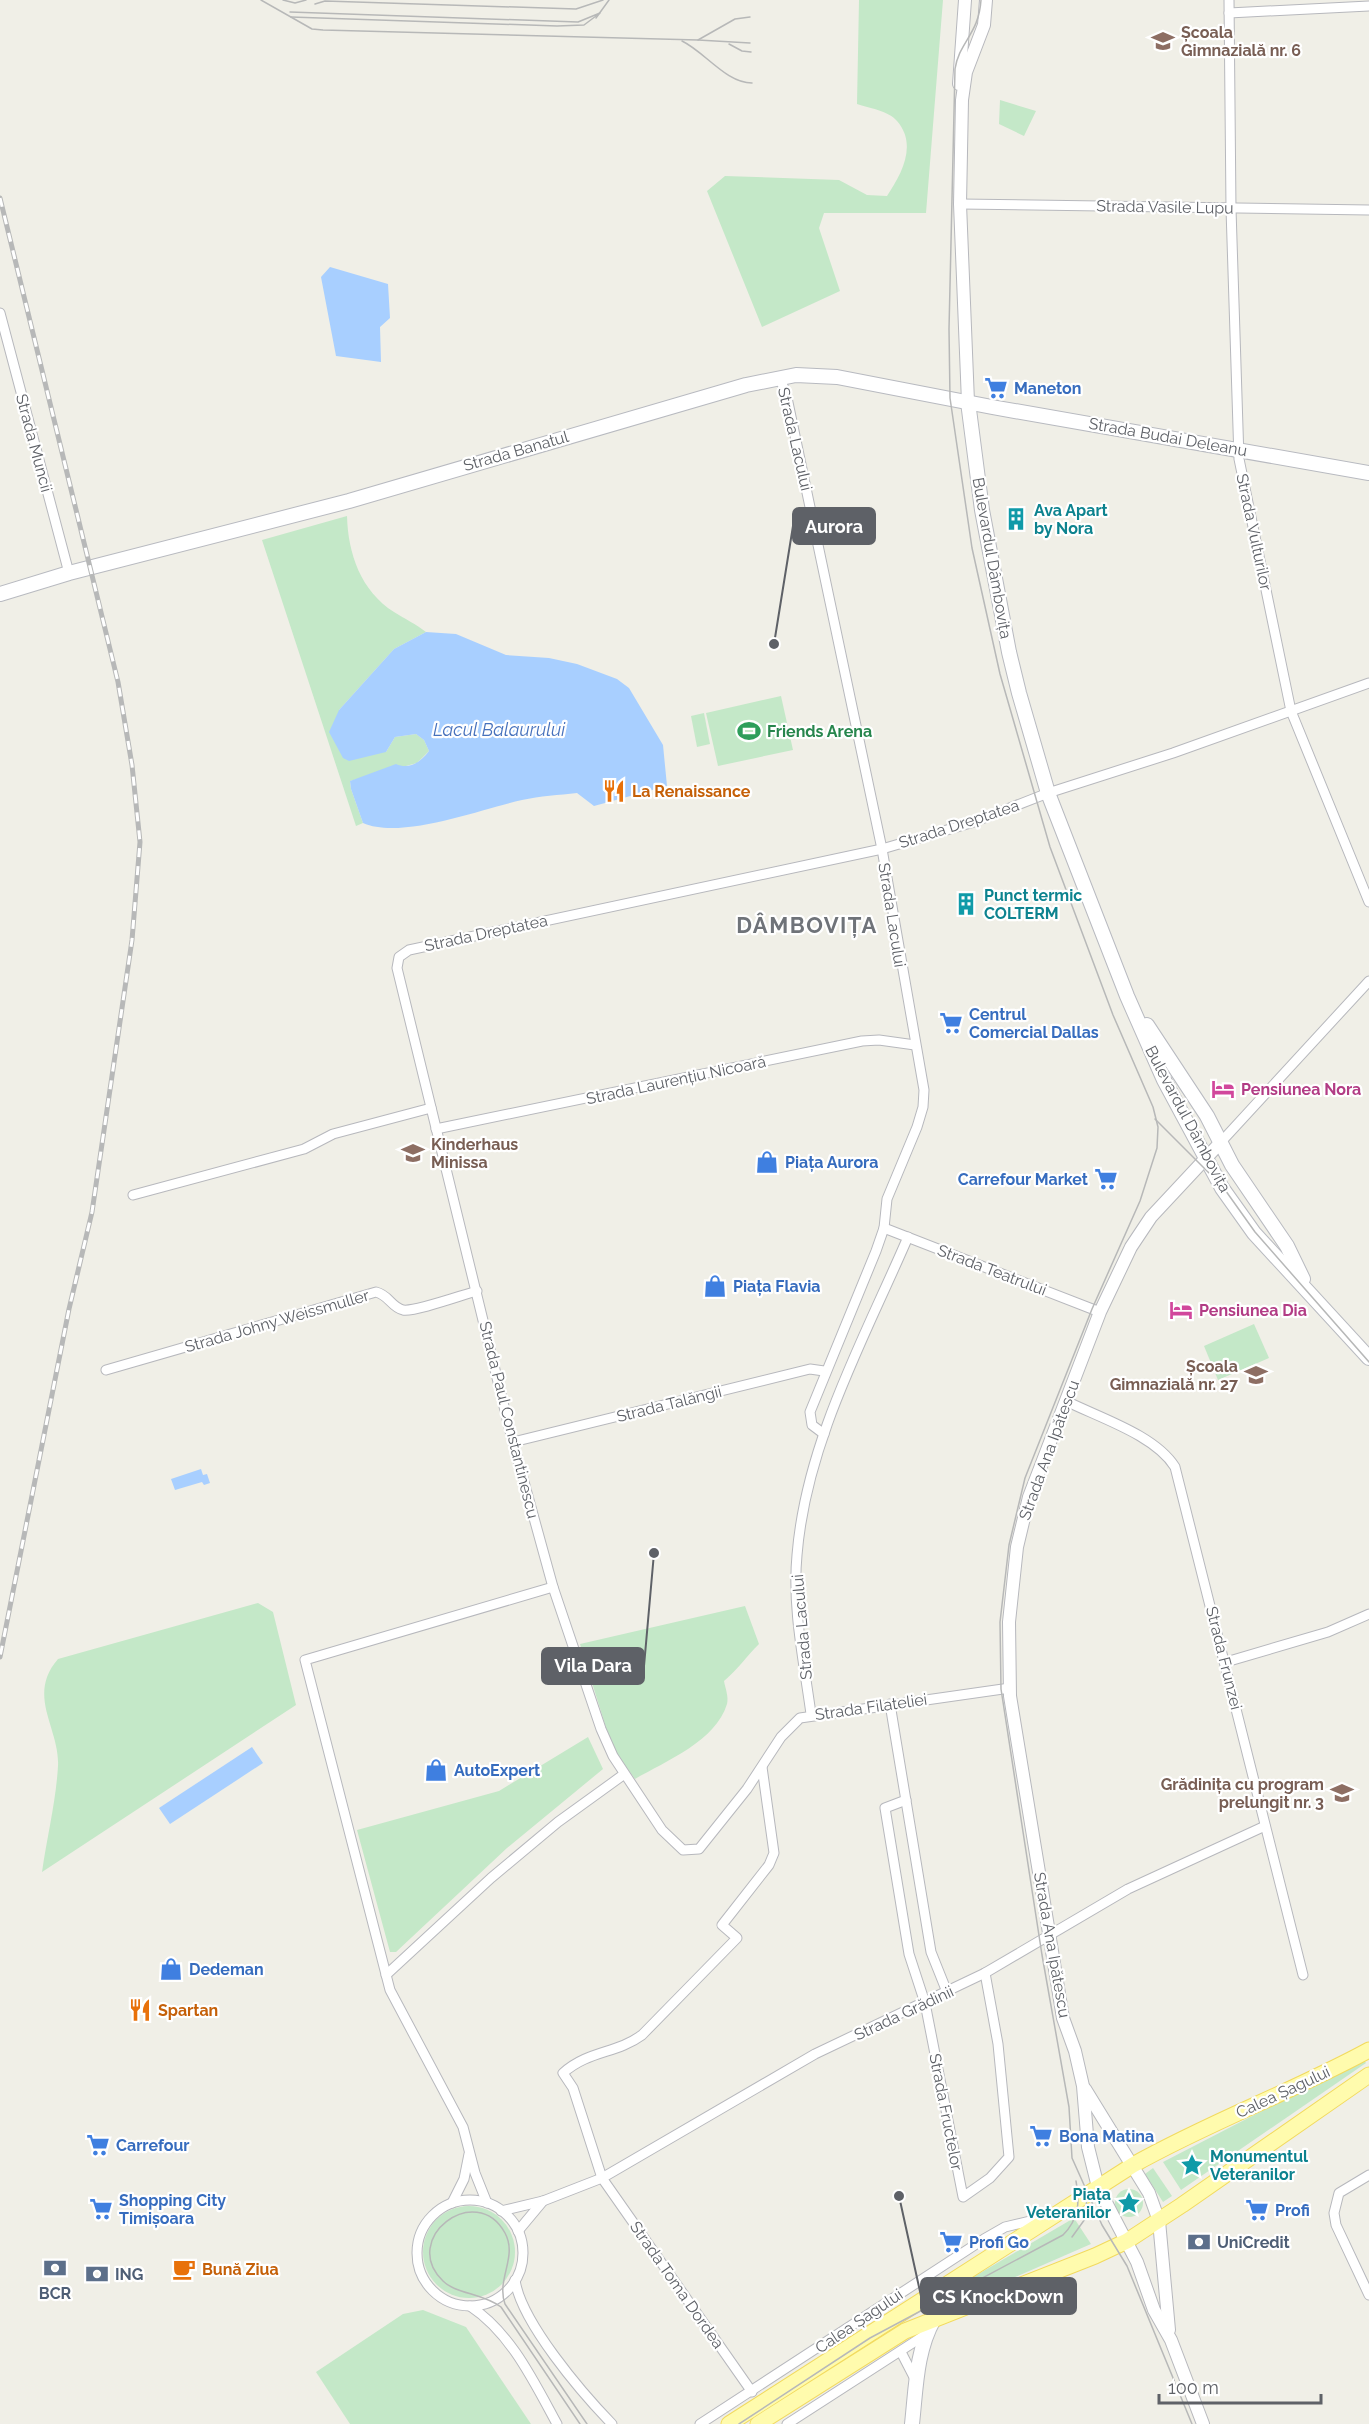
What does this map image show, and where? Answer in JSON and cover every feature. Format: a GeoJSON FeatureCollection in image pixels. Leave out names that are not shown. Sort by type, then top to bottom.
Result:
{"type":"FeatureCollection","features":[{"type":"Feature","properties":{"kind":"main road","name":"Strada Banatul"},"geometry":{"type":"LineString","coordinates":[[0,594],[69,573],[268,523],[779,377],[837,376],[968,402]]}},
{"type":"Feature","properties":{"kind":"main road","name":"Strada Budai Deleanu"},"geometry":{"type":"LineString","coordinates":[[968,402],[1369,473]]}},
{"type":"Feature","properties":{"kind":"main road","name":"Bulevardul Dâmbovița"},"geometry":{"type":"LineString","coordinates":[[968,402],[982,510],[1009,652],[1048,793],[1127,996],[1164,1080],[1222,1188],[1254,1233],[1309,1290],[1369,1358]]}},
{"type":"Feature","properties":{"kind":"main road","name":"Bulevardul Dâmbovița"},"geometry":{"type":"LineString","coordinates":[[1127,996],[1207,1116],[1287,1246],[1309,1290]]}},
{"type":"Feature","properties":{"kind":"main road","name":"Calea Șagului"},"geometry":{"type":"LineString","coordinates":[[1133,2165],[1195,2132],[1300,2086],[1369,2050]]}},
{"type":"Feature","properties":{"kind":"main road","name":"Calea Șagului"},"geometry":{"type":"LineString","coordinates":[[1159,2221],[1369,2075]]}},
{"type":"Feature","properties":{"kind":"main road"},"geometry":{"type":"LineString","coordinates":[[1098,2187],[1133,2165]]}},
{"type":"Feature","properties":{"kind":"main road","name":"Calea Șagului"},"geometry":{"type":"LineString","coordinates":[[729,2424],[1098,2187]]}},
{"type":"Feature","properties":{"kind":"main road"},"geometry":{"type":"LineString","coordinates":[[1127,2241],[1159,2221]]}},
{"type":"Feature","properties":{"kind":"main road","name":"Calea Șagului"},"geometry":{"type":"LineString","coordinates":[[758,2424],[905,2331],[1095,2256],[1127,2241]]}},
{"type":"Feature","properties":{"kind":"main road"},"geometry":{"type":"LineString","coordinates":[[912,2424],[916,2380],[925,2335],[934,2319]]}},
{"type":"Feature","properties":{"kind":"street","name":"Bulevardul Dâmbovița"},"geometry":{"type":"LineString","coordinates":[[962,100],[958,80],[965,0]]}},
{"type":"Feature","properties":{"kind":"street","name":"Bulevardul Dâmbovița"},"geometry":{"type":"LineString","coordinates":[[968,402],[960,204],[962,100],[966,72],[984,26],[986,0]]}},
{"type":"Feature","properties":{"kind":"street","name":"Strada Vulturilor"},"geometry":{"type":"LineString","coordinates":[[1229,0],[1231,209],[1238,449],[1291,711],[1356,876],[1369,902]]}},
{"type":"Feature","properties":{"kind":"street"},"geometry":{"type":"LineString","coordinates":[[1229,13],[1369,6]]}},
{"type":"Feature","properties":{"kind":"street","name":"Strada Vasile Lupu"},"geometry":{"type":"LineString","coordinates":[[960,204],[1369,210]]}},
{"type":"Feature","properties":{"kind":"street","name":"Strada Muncii"},"geometry":{"type":"LineString","coordinates":[[0,313],[69,573]]}},
{"type":"Feature","properties":{"kind":"street","name":"Strada Lacului"},"geometry":{"type":"LineString","coordinates":[[779,377],[786,393],[882,849],[924,1090],[923,1107],[887,1199],[884,1228],[824,1371],[809,1419],[812,1425],[824,1434]]}},
{"type":"Feature","properties":{"kind":"street","name":"Strada Dreptatea"},"geometry":{"type":"LineString","coordinates":[[399,957],[409,950],[882,849],[974,822],[1048,793],[1369,683]]}},
{"type":"Feature","properties":{"kind":"street","name":"Strada Paul Constantinescu"},"geometry":{"type":"LineString","coordinates":[[399,957],[397,968],[436,1129],[510,1431],[553,1587],[601,1729],[623,1774],[670,1840],[677,1847],[689,1851]]}},
{"type":"Feature","properties":{"kind":"street","name":"Strada Ana Ipătescu"},"geometry":{"type":"LineString","coordinates":[[1098,2187],[1088,2147],[1083,2086],[1075,2050],[1063,2018],[1010,1688],[1009,1622],[1017,1547],[1029,1497],[1100,1312],[1141,1231],[1369,981]]}},
{"type":"Feature","properties":{"kind":"street","name":"Strada Laurențiu Nicoară"},"geometry":{"type":"LineString","coordinates":[[436,1129],[840,1045],[879,1040],[915,1045]]}},
{"type":"Feature","properties":{"kind":"street"},"geometry":{"type":"LineString","coordinates":[[133,1195],[304,1149],[333,1134],[431,1108]]}},
{"type":"Feature","properties":{"kind":"street","name":"Strada Teatrului"},"geometry":{"type":"LineString","coordinates":[[884,1228],[1100,1312]]}},
{"type":"Feature","properties":{"kind":"street","name":"Strada Lacului"},"geometry":{"type":"LineString","coordinates":[[811,1714],[796,1598],[797,1556],[806,1497],[833,1411],[908,1238]]}},
{"type":"Feature","properties":{"kind":"street","name":"Strada Johny Weissmuller"},"geometry":{"type":"LineString","coordinates":[[106,1370],[376,1292],[386,1296],[396,1307],[407,1311],[477,1291]]}},
{"type":"Feature","properties":{"kind":"street","name":"Strada Talăngii"},"geometry":{"type":"LineString","coordinates":[[513,1442],[810,1369],[824,1371]]}},
{"type":"Feature","properties":{"kind":"street","name":"Strada Frunzei"},"geometry":{"type":"LineString","coordinates":[[1066,1401],[1147,1441],[1168,1455],[1175,1467],[1226,1662],[1303,1975]]}},
{"type":"Feature","properties":{"kind":"street"},"geometry":{"type":"LineString","coordinates":[[488,2203],[463,2127],[390,1989],[305,1660],[553,1587]]}},
{"type":"Feature","properties":{"kind":"street"},"geometry":{"type":"LineString","coordinates":[[1226,1662],[1328,1632],[1369,1614]]}},
{"type":"Feature","properties":{"kind":"street","name":"Strada Filateliei"},"geometry":{"type":"LineString","coordinates":[[689,1851],[699,1849],[704,1843],[762,1767],[791,1724],[811,1714],[1010,1688]]}},
{"type":"Feature","properties":{"kind":"street"},"geometry":{"type":"LineString","coordinates":[[890,1704],[931,1952],[947,1992]]}},
{"type":"Feature","properties":{"kind":"street","name":"Strada Toma Dordea"},"geometry":{"type":"LineString","coordinates":[[752,2392],[602,2178],[573,2088],[563,2073],[577,2060],[626,2044],[642,2035],[736,1938],[722,1924],[769,1865],[774,1853],[762,1767]]}},
{"type":"Feature","properties":{"kind":"street"},"geometry":{"type":"LineString","coordinates":[[386,1975],[491,1878],[558,1822],[623,1774]]}},
{"type":"Feature","properties":{"kind":"street","name":"Strada Fructelor"},"geometry":{"type":"LineString","coordinates":[[906,1800],[885,1808],[909,1954],[925,2004],[963,2197],[990,2178],[1009,2157],[998,2044],[985,1974]]}},
{"type":"Feature","properties":{"kind":"street","name":"Strada Grădinii"},"geometry":{"type":"LineString","coordinates":[[501,2211],[543,2201],[602,2178],[815,2054],[985,1974],[1128,1889],[1265,1826]]}},
{"type":"Feature","properties":{"kind":"street","name":"Strada Ana Ipătescu"},"geometry":{"type":"LineString","coordinates":[[1083,2086],[1133,2165]]}},
{"type":"Feature","properties":{"kind":"street"},"geometry":{"type":"LineString","coordinates":[[452,2203],[464,2179],[469,2151]]}},
{"type":"Feature","properties":{"kind":"street"},"geometry":{"type":"LineString","coordinates":[[1133,2165],[1149,2193],[1159,2221],[1165,2306],[1171,2340]]}},
{"type":"Feature","properties":{"kind":"street"},"geometry":{"type":"LineString","coordinates":[[1369,2175],[1339,2193],[1334,2213],[1336,2225],[1369,2295]]}},
{"type":"Feature","properties":{"kind":"street"},"geometry":{"type":"LineString","coordinates":[[1098,2187],[1127,2241],[1154,2310],[1171,2340],[1203,2424]]}},
{"type":"Feature","properties":{"kind":"street"},"geometry":{"type":"LineString","coordinates":[[470,2200],[488,2203],[501,2211],[518,2231],[522,2256],[515,2280],[502,2295],[483,2304],[470,2306],[455,2303],[441,2297],[424,2279],[419,2268],[417,2246],[422,2229],[433,2215],[452,2203],[470,2200]]}},
{"type":"Feature","properties":{"kind":"street","name":"Strada Grădinii"},"geometry":{"type":"LineString","coordinates":[[518,2231],[543,2201]]}},
{"type":"Feature","properties":{"kind":"street","name":"Calea Șagului"},"geometry":{"type":"LineString","coordinates":[[700,2424],[984,2239],[1005,2228],[1055,2216]]}},
{"type":"Feature","properties":{"kind":"street"},"geometry":{"type":"LineString","coordinates":[[515,2280],[522,2301],[573,2382],[612,2424]]}},
{"type":"Feature","properties":{"kind":"street"},"geometry":{"type":"LineString","coordinates":[[470,2306],[496,2327],[531,2378],[557,2424]]}},
{"type":"Feature","properties":{"kind":"street"},"geometry":{"type":"LineString","coordinates":[[787,2424],[925,2335]]}},
{"type":"Feature","properties":{"kind":"street"},"geometry":{"type":"LineString","coordinates":[[901,2352],[916,2380]]}},
{"type":"Feature","properties":{"kind":"green space"},"geometry":{"type":"Polygon","coordinates":[[[859,0],[943,0],[926,213],[824,213],[819,228],[840,291],[762,327],[707,191],[725,176],[839,180],[867,195],[887,196],[902,169],[907,150],[906,140],[903,130],[893,118],[884,112],[857,104],[859,0]]]}},
{"type":"Feature","properties":{"kind":"green space"},"geometry":{"type":"Polygon","coordinates":[[[1000,100],[1036,111],[1024,136],[999,124],[1000,100]]]}},
{"type":"Feature","properties":{"kind":"green space"},"geometry":{"type":"Polygon","coordinates":[[[347,516],[350,544],[365,582],[383,603],[426,632],[394,649],[339,710],[386,752],[395,737],[416,734],[424,740],[429,751],[417,763],[350,781],[363,823],[356,826],[262,540],[347,516]]]}},
{"type":"Feature","properties":{"kind":"green space","name":"Friends Arena"},"geometry":{"type":"Polygon","coordinates":[[[781,696],[793,750],[718,766],[706,713],[781,696]]]}},
{"type":"Feature","properties":{"kind":"green space"},"geometry":{"type":"Polygon","coordinates":[[[704,713],[710,744],[697,747],[691,716],[704,713]]]}},
{"type":"Feature","properties":{"kind":"green space"},"geometry":{"type":"Polygon","coordinates":[[[1254,1324],[1269,1358],[1218,1380],[1204,1346],[1254,1324]]]}},
{"type":"Feature","properties":{"kind":"green space"},"geometry":{"type":"Polygon","coordinates":[[[258,1603],[273,1612],[296,1705],[42,1872],[58,1766],[57,1752],[44,1699],[49,1673],[58,1659],[258,1603]]]}},
{"type":"Feature","properties":{"kind":"green space"},"geometry":{"type":"Polygon","coordinates":[[[745,1606],[759,1644],[724,1681],[727,1704],[721,1717],[712,1729],[689,1749],[635,1779],[612,1747],[580,1644],[745,1606]]]}},
{"type":"Feature","properties":{"kind":"green space"},"geometry":{"type":"Polygon","coordinates":[[[588,1737],[603,1769],[507,1848],[396,1952],[390,1952],[357,1830],[499,1791],[588,1737]]]}},
{"type":"Feature","properties":{"kind":"green space"},"geometry":{"type":"Polygon","coordinates":[[[1363,2059],[1366,2063],[1181,2190],[1163,2162],[1363,2059]]]}},
{"type":"Feature","properties":{"kind":"green space"},"geometry":{"type":"Polygon","coordinates":[[[1153,2168],[1172,2196],[1163,2202],[1145,2174],[1153,2168]]]}},
{"type":"Feature","properties":{"kind":"green space"},"geometry":{"type":"Polygon","coordinates":[[[1129,2189],[1139,2193],[1143,2203],[1139,2213],[1129,2217],[1119,2213],[1115,2203],[1119,2193],[1129,2189]]]}},
{"type":"Feature","properties":{"kind":"green space"},"geometry":{"type":"Polygon","coordinates":[[[469,2206],[486,2210],[501,2220],[511,2235],[515,2252],[511,2269],[501,2284],[486,2294],[469,2298],[452,2294],[437,2284],[427,2269],[423,2252],[427,2235],[437,2220],[452,2210],[469,2206]]]}},
{"type":"Feature","properties":{"kind":"green space"},"geometry":{"type":"Polygon","coordinates":[[[1074,2218],[1091,2244],[965,2299],[958,2286],[1074,2218]]]}},
{"type":"Feature","properties":{"kind":"green space"},"geometry":{"type":"Polygon","coordinates":[[[423,2310],[466,2327],[531,2424],[350,2424],[316,2372],[403,2314],[423,2310]]]}},
{"type":"Feature","properties":{"kind":"water"},"geometry":{"type":"Polygon","coordinates":[[[330,267],[388,284],[390,318],[380,327],[381,362],[336,356],[321,277],[330,267]]]}},
{"type":"Feature","properties":{"kind":"water","name":"Lacul Balaurului"},"geometry":{"type":"Polygon","coordinates":[[[426,632],[456,634],[506,655],[549,658],[577,664],[617,679],[629,688],[663,745],[667,786],[594,806],[577,793],[522,800],[419,826],[379,827],[363,823],[350,781],[396,764],[406,766],[414,764],[429,751],[424,740],[416,734],[395,737],[386,752],[349,761],[343,758],[329,732],[339,710],[394,649],[426,632]]]}},
{"type":"Feature","properties":{"kind":"water"},"geometry":{"type":"Polygon","coordinates":[[[201,1469],[203,1475],[207,1474],[210,1483],[204,1485],[202,1482],[175,1490],[171,1479],[201,1469]]]}},
{"type":"Feature","properties":{"kind":"water"},"geometry":{"type":"Polygon","coordinates":[[[252,1747],[263,1763],[170,1824],[159,1808],[252,1747]]]}},
{"type":"Feature","properties":{"kind":"tram line"},"geometry":{"type":"LineString","coordinates":[[261,0],[312,29],[323,30],[698,40],[735,19],[750,17]]}},
{"type":"Feature","properties":{"kind":"tram line"},"geometry":{"type":"LineString","coordinates":[[283,0],[295,3],[306,0]]}},
{"type":"Feature","properties":{"kind":"tram line"},"geometry":{"type":"LineString","coordinates":[[315,4],[325,1],[576,9],[603,0]]}},
{"type":"Feature","properties":{"kind":"tram line"},"geometry":{"type":"LineString","coordinates":[[596,18],[609,0]]}},
{"type":"Feature","properties":{"kind":"tram line"},"geometry":{"type":"LineString","coordinates":[[981,0],[977,21],[960,52],[955,69],[949,329],[950,398],[972,548],[1000,674],[1050,847],[1113,1015],[1153,1107],[1158,1127],[1157,1148],[1140,1201],[1092,1309],[1025,1478],[1009,1545],[1000,1622],[1001,1689],[1042,1955],[1069,2107],[1072,2158],[1102,2225],[1127,2266],[1192,2424]]}},
{"type":"Feature","properties":{"kind":"tram line"},"geometry":{"type":"LineString","coordinates":[[290,12],[578,22],[600,13],[584,25],[557,26],[291,17]]}},
{"type":"Feature","properties":{"kind":"tram line"},"geometry":{"type":"LineString","coordinates":[[698,40],[750,43]]}},
{"type":"Feature","properties":{"kind":"tram line"},"geometry":{"type":"LineString","coordinates":[[682,41],[724,73],[742,82],[752,83]]}},
{"type":"Feature","properties":{"kind":"tram line"},"geometry":{"type":"LineString","coordinates":[[729,44],[742,51],[751,52]]}},
{"type":"Feature","properties":{"kind":"tram line"},"geometry":{"type":"LineString","coordinates":[[1155,1119],[1223,1187],[1255,1232],[1369,1362]]}},
{"type":"Feature","properties":{"kind":"tram line"},"geometry":{"type":"LineString","coordinates":[[739,2424],[870,2338],[1063,2235],[1072,2223],[1077,2210],[1076,2181]]}},
{"type":"Feature","properties":{"kind":"tram line"},"geometry":{"type":"LineString","coordinates":[[1072,2237],[1085,2219],[1087,2197]]}},
{"type":"Feature","properties":{"kind":"tram line"},"geometry":{"type":"LineString","coordinates":[[580,2424],[501,2307],[494,2302],[448,2285],[432,2265],[430,2248],[436,2233],[447,2221],[461,2214],[477,2212],[492,2218],[505,2233],[509,2251],[503,2286],[505,2304],[587,2424]]}},
{"type":"Feature","properties":{"kind":"railway"},"geometry":{"type":"LineString","coordinates":[[0,198],[118,682],[132,765],[140,842],[132,940],[92,1212],[69,1309],[0,1657]]}},
{"type":"Feature","properties":{"kind":"place","name":"Școala Gimnazială nr. 6"},"geometry":{"type":"Point","coordinates":[1163,41]}},
{"type":"Feature","properties":{"kind":"place","name":"Maneton"},"geometry":{"type":"Point","coordinates":[996,388]}},
{"type":"Feature","properties":{"kind":"place","name":"Ava Apart by Nora"},"geometry":{"type":"Point","coordinates":[1016,519]}},
{"type":"Feature","properties":{"kind":"place","name":"Aurora"},"geometry":{"type":"Point","coordinates":[774,644]}},
{"type":"Feature","properties":{"kind":"place","name":"Friends Arena"},"geometry":{"type":"Point","coordinates":[749,731]}},
{"type":"Feature","properties":{"kind":"place","name":"La Renaissance"},"geometry":{"type":"Point","coordinates":[614,791]}},
{"type":"Feature","properties":{"kind":"place","name":"Punct termic COLTERM"},"geometry":{"type":"Point","coordinates":[966,904]}},
{"type":"Feature","properties":{"kind":"place","name":"Centrul Comercial Dallas"},"geometry":{"type":"Point","coordinates":[951,1023]}},
{"type":"Feature","properties":{"kind":"place","name":"Pensiunea Nora"},"geometry":{"type":"Point","coordinates":[1223,1089]}},
{"type":"Feature","properties":{"kind":"place","name":"Kinderhaus Minissa"},"geometry":{"type":"Point","coordinates":[413,1153]}},
{"type":"Feature","properties":{"kind":"place","name":"Piața Aurora"},"geometry":{"type":"Point","coordinates":[767,1162]}},
{"type":"Feature","properties":{"kind":"place","name":"Carrefour Market"},"geometry":{"type":"Point","coordinates":[1106,1179]}},
{"type":"Feature","properties":{"kind":"place","name":"Piața Flavia"},"geometry":{"type":"Point","coordinates":[715,1286]}},
{"type":"Feature","properties":{"kind":"place","name":"Pensiunea Dia"},"geometry":{"type":"Point","coordinates":[1181,1310]}},
{"type":"Feature","properties":{"kind":"place","name":"Școala Gimnazială nr. 27"},"geometry":{"type":"Point","coordinates":[1256,1375]}},
{"type":"Feature","properties":{"kind":"place","name":"Vila Dara"},"geometry":{"type":"Point","coordinates":[654,1553]}},
{"type":"Feature","properties":{"kind":"place","name":"AutoExpert"},"geometry":{"type":"Point","coordinates":[436,1770]}},
{"type":"Feature","properties":{"kind":"place","name":"Grădinița cu program prelungit nr. 3"},"geometry":{"type":"Point","coordinates":[1342,1793]}},
{"type":"Feature","properties":{"kind":"place","name":"Dedeman"},"geometry":{"type":"Point","coordinates":[171,1969]}},
{"type":"Feature","properties":{"kind":"place","name":"Spartan"},"geometry":{"type":"Point","coordinates":[140,2010]}},
{"type":"Feature","properties":{"kind":"place","name":"Bona Matina"},"geometry":{"type":"Point","coordinates":[1041,2136]}},
{"type":"Feature","properties":{"kind":"place","name":"Carrefour"},"geometry":{"type":"Point","coordinates":[98,2145]}},
{"type":"Feature","properties":{"kind":"place","name":"Monumentul Veteranilor"},"geometry":{"type":"Point","coordinates":[1192,2165]}},
{"type":"Feature","properties":{"kind":"place","name":"CS KnockDown"},"geometry":{"type":"Point","coordinates":[899,2196]}},
{"type":"Feature","properties":{"kind":"place","name":"Piața Veteranilor"},"geometry":{"type":"Point","coordinates":[1129,2203]}},
{"type":"Feature","properties":{"kind":"place","name":"Shopping City Timișoara"},"geometry":{"type":"Point","coordinates":[101,2209]}},
{"type":"Feature","properties":{"kind":"place","name":"Profi"},"geometry":{"type":"Point","coordinates":[1257,2210]}},
{"type":"Feature","properties":{"kind":"place","name":"Profi Go"},"geometry":{"type":"Point","coordinates":[951,2242]}},
{"type":"Feature","properties":{"kind":"place","name":"UniCredit"},"geometry":{"type":"Point","coordinates":[1199,2242]}},
{"type":"Feature","properties":{"kind":"place","name":"BCR"},"geometry":{"type":"Point","coordinates":[55,2268]}},
{"type":"Feature","properties":{"kind":"place","name":"Bună Ziua"},"geometry":{"type":"Point","coordinates":[184,2269]}},
{"type":"Feature","properties":{"kind":"place","name":"ING"},"geometry":{"type":"Point","coordinates":[97,2274]}},
{"type":"Feature","properties":{"kind":"district","name":"DÂMBOVIȚA"},"geometry":{"type":"Point","coordinates":[807,925]}}]}
